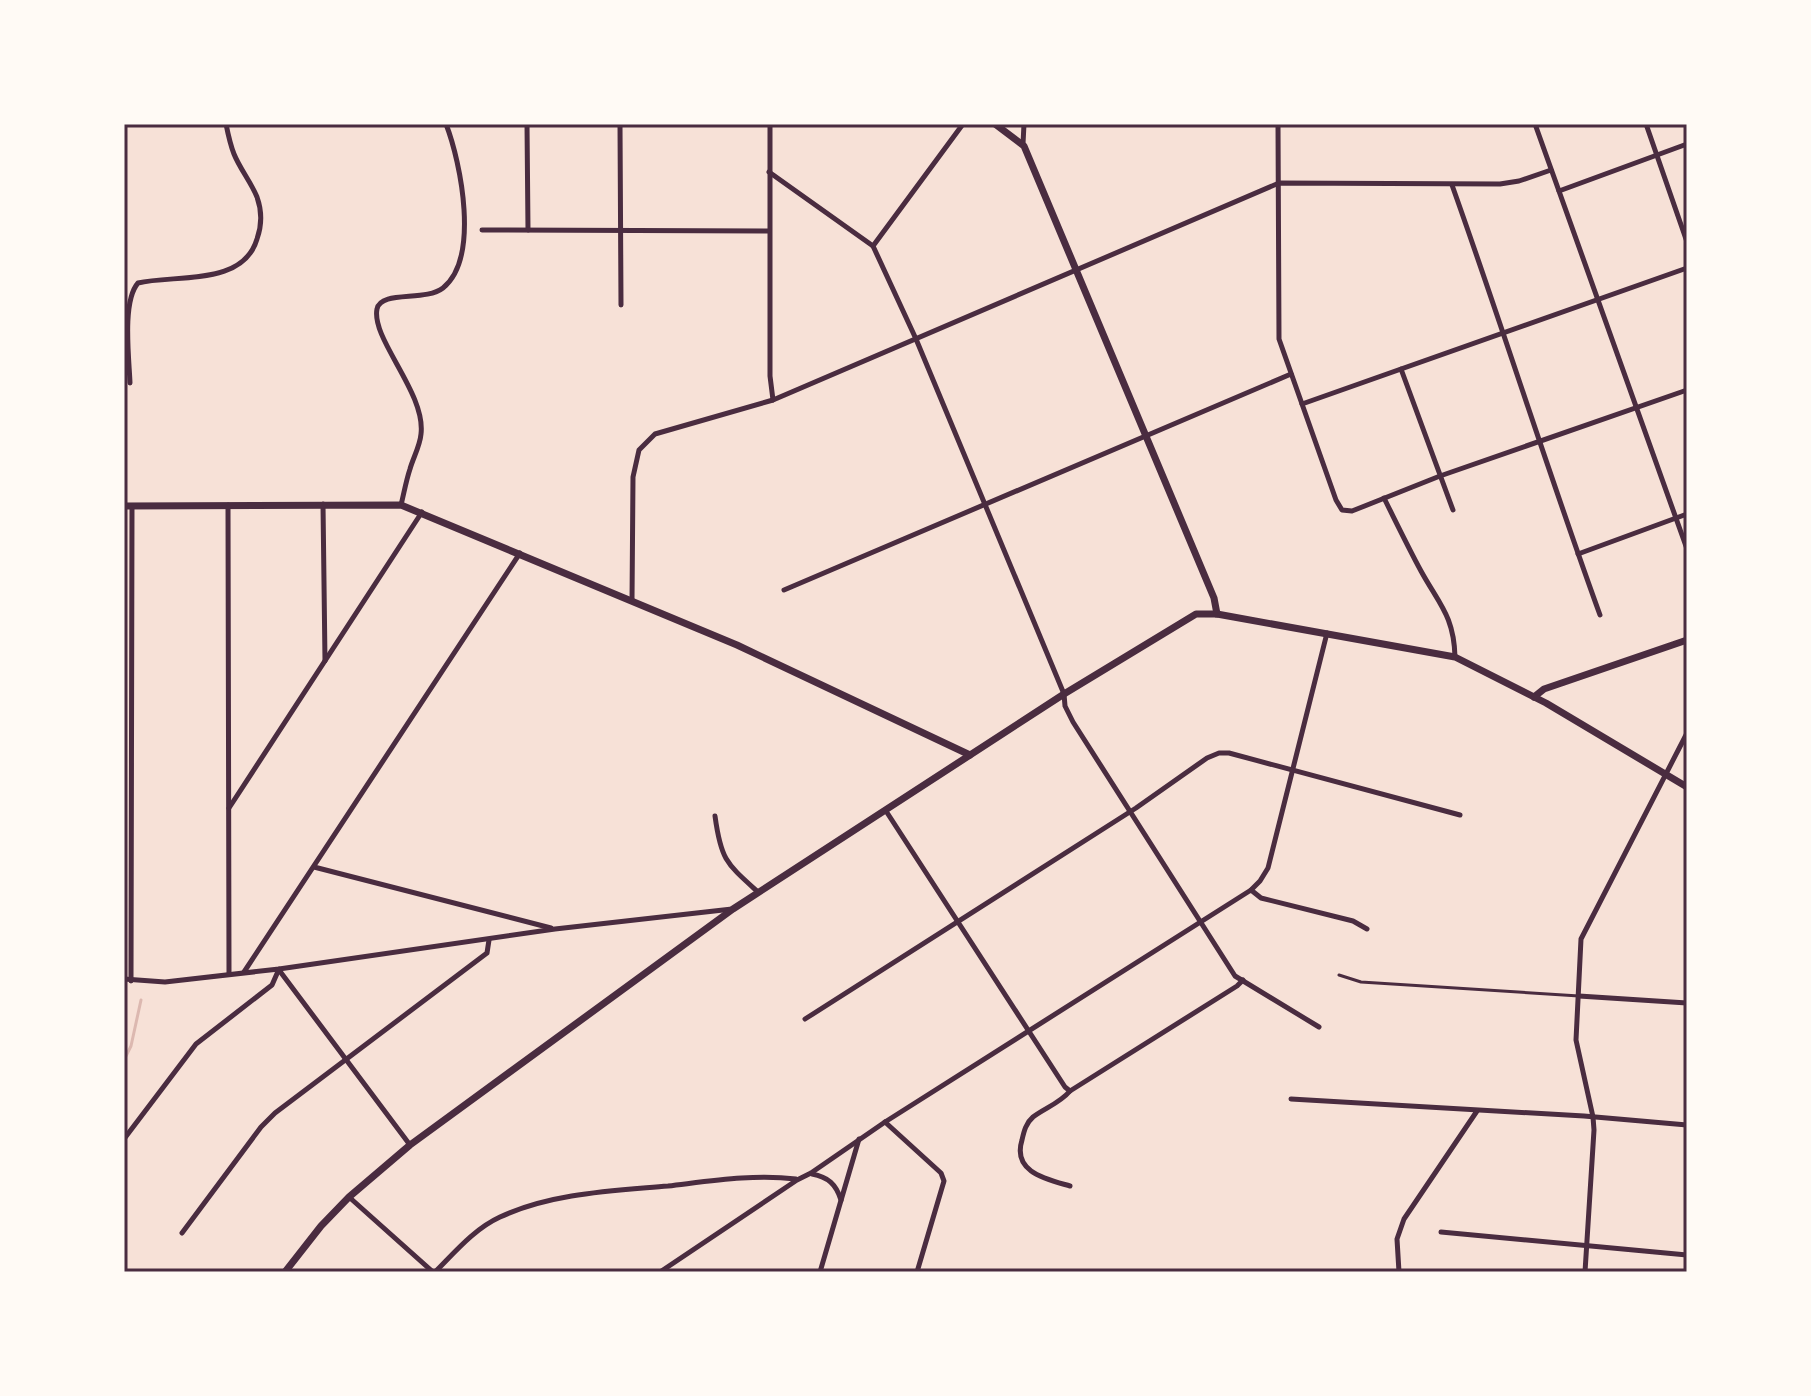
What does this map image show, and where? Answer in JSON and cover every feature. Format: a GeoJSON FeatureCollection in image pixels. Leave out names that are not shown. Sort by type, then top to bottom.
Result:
{"type":"FeatureCollection","features":[{"type":"Feature","properties":{"kind":"main road"},"geometry":{"type":"LineString","coordinates":[[995,124],[1023,144],[1214,598],[1217,614]]}},
{"type":"Feature","properties":{"kind":"main road"},"geometry":{"type":"LineString","coordinates":[[128,506],[401,505],[737,645],[970,755]]}},
{"type":"Feature","properties":{"kind":"main road"},"geometry":{"type":"LineString","coordinates":[[285,1272],[321,1226],[349,1197],[410,1145],[733,909],[1185,619],[1204,613],[1217,614],[1455,657],[1534,697],[1687,787]]}},
{"type":"Feature","properties":{"kind":"main road"},"geometry":{"type":"LineString","coordinates":[[1534,697],[1544,689],[1687,640]]}},
{"type":"Feature","properties":{"kind":"street"},"geometry":{"type":"LineString","coordinates":[[130,383],[130,303],[131,291],[138,283],[218,273],[243,260],[255,247],[261,210],[255,192],[233,153],[226,124]]}},
{"type":"Feature","properties":{"kind":"street"},"geometry":{"type":"LineString","coordinates":[[401,505],[422,434],[415,396],[390,350],[377,312],[380,303],[387,298],[421,297],[440,291],[456,273],[462,251],[463,197],[458,160],[446,124]]}},
{"type":"Feature","properties":{"kind":"street"},"geometry":{"type":"LineString","coordinates":[[527,124],[528,230]]}},
{"type":"Feature","properties":{"kind":"street"},"geometry":{"type":"LineString","coordinates":[[620,124],[621,305]]}},
{"type":"Feature","properties":{"kind":"street"},"geometry":{"type":"LineString","coordinates":[[770,124],[770,376],[773,400]]}},
{"type":"Feature","properties":{"kind":"street"},"geometry":{"type":"LineString","coordinates":[[873,246],[963,124]]}},
{"type":"Feature","properties":{"kind":"street"},"geometry":{"type":"LineString","coordinates":[[1023,144],[1024,124]]}},
{"type":"Feature","properties":{"kind":"street"},"geometry":{"type":"LineString","coordinates":[[1278,124],[1279,339],[1342,510],[1352,511],[1440,476],[1687,390]]}},
{"type":"Feature","properties":{"kind":"street"},"geometry":{"type":"LineString","coordinates":[[1535,124],[1687,549]]}},
{"type":"Feature","properties":{"kind":"street"},"geometry":{"type":"LineString","coordinates":[[1646,124],[1687,242]]}},
{"type":"Feature","properties":{"kind":"street"},"geometry":{"type":"LineString","coordinates":[[1559,191],[1687,144]]}},
{"type":"Feature","properties":{"kind":"street"},"geometry":{"type":"LineString","coordinates":[[632,601],[633,477],[639,450],[655,434],[773,400],[1279,183],[1452,185],[1519,181],[1551,170]]}},
{"type":"Feature","properties":{"kind":"street"},"geometry":{"type":"LineString","coordinates":[[769,172],[873,246],[916,339],[1064,694],[1069,715],[1235,976],[1319,1027]]}},
{"type":"Feature","properties":{"kind":"street"},"geometry":{"type":"LineString","coordinates":[[1452,185],[1600,615]]}},
{"type":"Feature","properties":{"kind":"street"},"geometry":{"type":"LineString","coordinates":[[482,230],[769,231]]}},
{"type":"Feature","properties":{"kind":"street"},"geometry":{"type":"LineString","coordinates":[[1302,404],[1687,268]]}},
{"type":"Feature","properties":{"kind":"street"},"geometry":{"type":"LineString","coordinates":[[1401,369],[1453,510]]}},
{"type":"Feature","properties":{"kind":"street"},"geometry":{"type":"LineString","coordinates":[[784,590],[1291,374]]}},
{"type":"Feature","properties":{"kind":"street"},"geometry":{"type":"LineString","coordinates":[[1384,498],[1447,613],[1452,626],[1455,657]]}},
{"type":"Feature","properties":{"kind":"street"},"geometry":{"type":"LineString","coordinates":[[323,504],[325,662]]}},
{"type":"Feature","properties":{"kind":"street"},"geometry":{"type":"LineString","coordinates":[[228,505],[229,974]]}},
{"type":"Feature","properties":{"kind":"street"},"geometry":{"type":"LineString","coordinates":[[128,506],[128,980],[165,982],[279,969],[555,929],[733,909]]}},
{"type":"Feature","properties":{"kind":"street"},"geometry":{"type":"LineString","coordinates":[[229,808],[422,512]]}},
{"type":"Feature","properties":{"kind":"street"},"geometry":{"type":"LineString","coordinates":[[1578,554],[1687,514]]}},
{"type":"Feature","properties":{"kind":"street"},"geometry":{"type":"LineString","coordinates":[[243,973],[520,553]]}},
{"type":"Feature","properties":{"kind":"street"},"geometry":{"type":"LineString","coordinates":[[660,1272],[885,1122],[1251,890],[1268,868],[1327,633]]}},
{"type":"Feature","properties":{"kind":"street"},"geometry":{"type":"LineString","coordinates":[[1585,1272],[1593,1117],[1576,1044],[1579,946],[1584,929],[1687,733]]}},
{"type":"Feature","properties":{"kind":"street"},"geometry":{"type":"LineString","coordinates":[[805,1019],[1219,753],[1229,753],[1460,815]]}},
{"type":"Feature","properties":{"kind":"street"},"geometry":{"type":"LineString","coordinates":[[886,811],[1070,1091]]}},
{"type":"Feature","properties":{"kind":"street"},"geometry":{"type":"LineString","coordinates":[[715,816],[720,849],[734,871],[758,893]]}},
{"type":"Feature","properties":{"kind":"street"},"geometry":{"type":"LineString","coordinates":[[314,867],[555,929]]}},
{"type":"Feature","properties":{"kind":"street"},"geometry":{"type":"LineString","coordinates":[[1251,890],[1261,898],[1353,921],[1367,929]]}},
{"type":"Feature","properties":{"kind":"street"},"geometry":{"type":"LineString","coordinates":[[182,1233],[261,1127],[275,1113],[487,953],[489,940]]}},
{"type":"Feature","properties":{"kind":"street"},"geometry":{"type":"LineString","coordinates":[[279,969],[410,1145]]}},
{"type":"Feature","properties":{"kind":"street"},"geometry":{"type":"LineString","coordinates":[[124,1139],[196,1044],[272,985],[279,969]]}},
{"type":"Feature","properties":{"kind":"street"},"geometry":{"type":"LineString","coordinates":[[1339,975],[1361,982],[1687,1003]]}},
{"type":"Feature","properties":{"kind":"street"},"geometry":{"type":"LineString","coordinates":[[1070,1186],[1032,1173],[1024,1164],[1019,1147],[1031,1119],[1243,980]]}},
{"type":"Feature","properties":{"kind":"street"},"geometry":{"type":"LineString","coordinates":[[1291,1099],[1687,1125]]}},
{"type":"Feature","properties":{"kind":"street"},"geometry":{"type":"LineString","coordinates":[[1397,1271],[1397,1239],[1404,1219],[1477,1111]]}},
{"type":"Feature","properties":{"kind":"street"},"geometry":{"type":"LineString","coordinates":[[885,1122],[941,1173],[944,1181],[917,1272]]}},
{"type":"Feature","properties":{"kind":"street"},"geometry":{"type":"LineString","coordinates":[[820,1272],[859,1139]]}},
{"type":"Feature","properties":{"kind":"street"},"geometry":{"type":"LineString","coordinates":[[811,1173],[830,1180],[838,1190],[842,1203]]}},
{"type":"Feature","properties":{"kind":"street"},"geometry":{"type":"LineString","coordinates":[[349,1197],[434,1272],[478,1229],[499,1217],[574,1195],[752,1177],[797,1180]]}},
{"type":"Feature","properties":{"kind":"street"},"geometry":{"type":"LineString","coordinates":[[1441,1232],[1687,1255]]}},
{"type":"Feature","properties":{"kind":"waterway"},"geometry":{"type":"LineString","coordinates":[[124,1060],[131,1046],[141,1000]]}}]}
